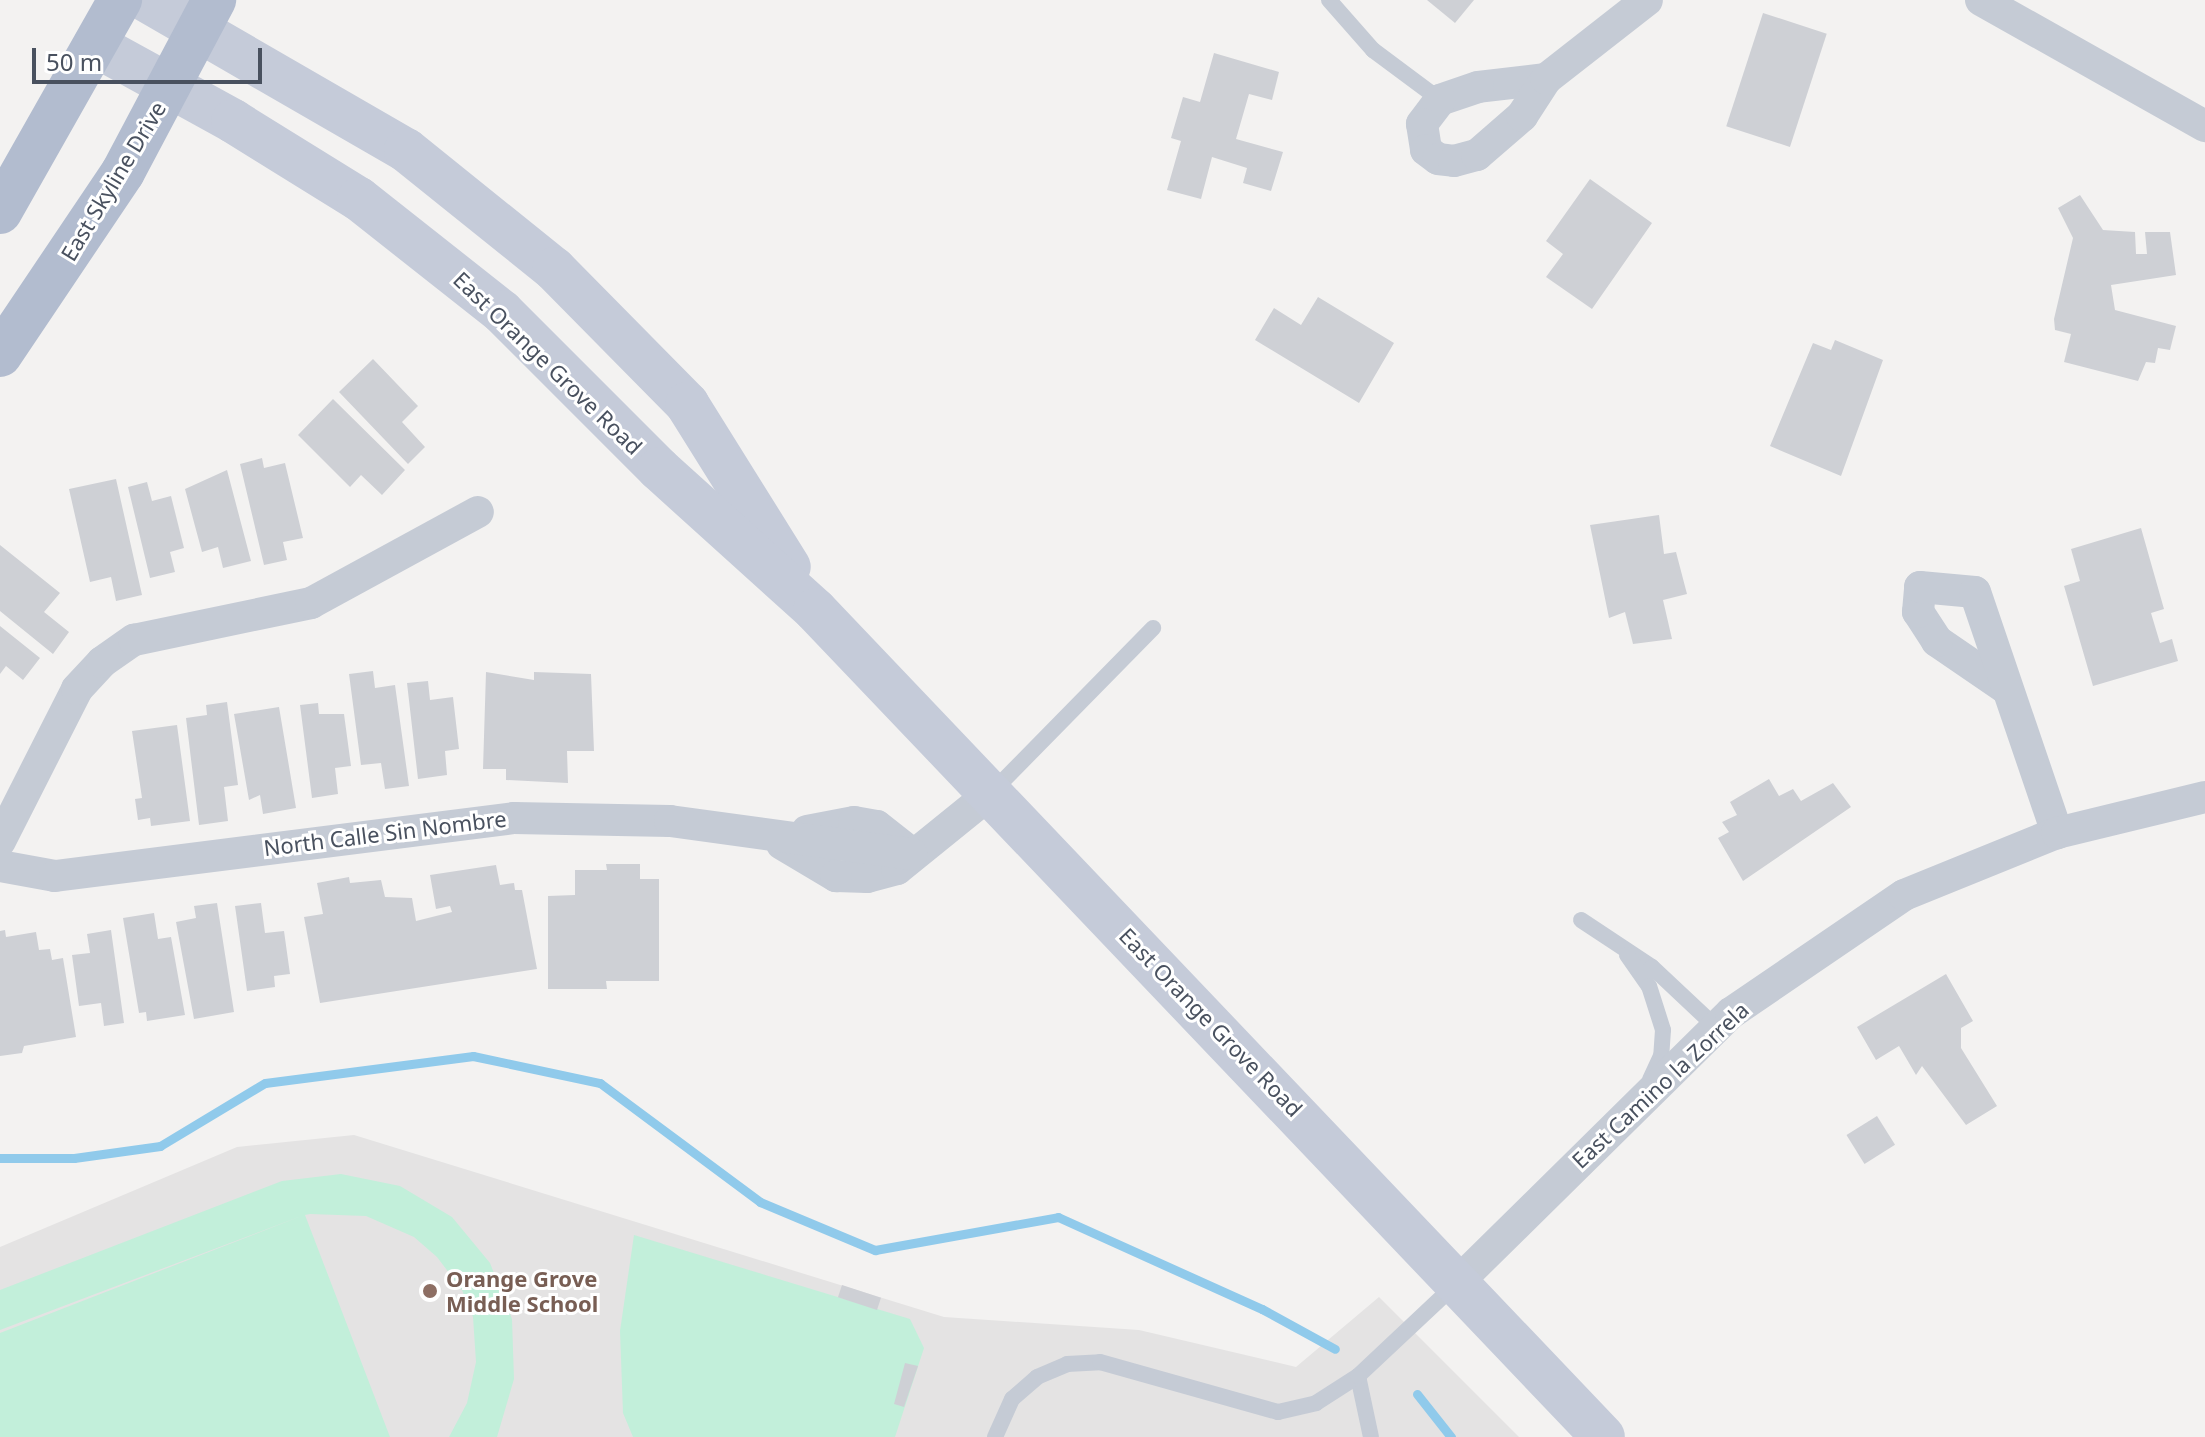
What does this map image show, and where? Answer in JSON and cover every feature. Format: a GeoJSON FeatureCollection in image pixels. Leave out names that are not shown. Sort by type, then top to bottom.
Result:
{"type":"FeatureCollection","features":[{"type":"Feature","properties":{"kind":"main road"},"geometry":{"type":"LineString","coordinates":[[0,212],[120,0]]}},
{"type":"Feature","properties":{"kind":"main road","name":"East Orange Grove Road"},"geometry":{"type":"LineString","coordinates":[[146,0],[207,14],[406,150],[554,269],[687,404],[815,610]]}},
{"type":"Feature","properties":{"kind":"main road","name":"East Skyline Drive"},"geometry":{"type":"LineString","coordinates":[[0,355],[123,172],[207,14]]}},
{"type":"Feature","properties":{"kind":"main road","name":"East Orange Grove Road"},"geometry":{"type":"LineString","coordinates":[[95,45],[171,85],[359,199],[447,266],[815,610],[992,792],[1603,1437]]}},
{"type":"Feature","properties":{"kind":"street"},"geometry":{"type":"LineString","coordinates":[[1546,79],[1478,87],[1440,100],[1422,124],[1426,150],[1438,159],[1468,159],[1493,144],[1522,116],[1546,79],[1647,0]]}},
{"type":"Feature","properties":{"kind":"street"},"geometry":{"type":"LineString","coordinates":[[1981,0],[2205,126]]}},
{"type":"Feature","properties":{"kind":"street"},"geometry":{"type":"LineString","coordinates":[[0,841],[77,689],[102,662],[134,640],[311,603],[478,512]]}},
{"type":"Feature","properties":{"kind":"street"},"geometry":{"type":"LineString","coordinates":[[2007,689],[2057,833]]}},
{"type":"Feature","properties":{"kind":"street","name":"North Calle Sin Nombre"},"geometry":{"type":"LineString","coordinates":[[0,866],[55,876],[514,818],[670,821],[772,839],[836,876],[852,878],[897,869],[992,792]]}},
{"type":"Feature","properties":{"kind":"street","name":"East Camino la Zorrela"},"geometry":{"type":"LineString","coordinates":[[1458,1282],[1716,1027],[1904,895],[2057,833],[2205,797]]}},
{"type":"Feature","properties":{"kind":"street","name":"North Calle Sin Nombre"},"geometry":{"type":"LineString","coordinates":[[772,839],[854,822],[877,826],[912,854]]}},
{"type":"Feature","properties":{"kind":"lane"},"geometry":{"type":"LineString","coordinates":[[1329,0],[1373,50],[1440,100]]}},
{"type":"Feature","properties":{"kind":"lane"},"geometry":{"type":"LineString","coordinates":[[992,792],[1153,628]]}},
{"type":"Feature","properties":{"kind":"lane"},"geometry":{"type":"LineString","coordinates":[[1581,920],[1652,967],[1716,1027]]}},
{"type":"Feature","properties":{"kind":"lane"},"geometry":{"type":"LineString","coordinates":[[1622,947],[1649,986],[1663,1030],[1661,1056],[1641,1100]]}},
{"type":"Feature","properties":{"kind":"lane"},"geometry":{"type":"LineString","coordinates":[[995,1437],[1012,1399],[1037,1377],[1067,1364],[1100,1362],[1278,1412],[1316,1403],[1358,1376],[1458,1282]]}},
{"type":"Feature","properties":{"kind":"lane"},"geometry":{"type":"LineString","coordinates":[[1358,1376],[1371,1437]]}},
{"type":"Feature","properties":{"kind":"shaded area","name":"Orange Grove Middle School"},"geometry":{"type":"Polygon","coordinates":[[[354,1135],[944,1317],[1139,1330],[1296,1367],[1379,1297],[1519,1437],[0,1437],[0,1247],[237,1147],[354,1135]]]}},
{"type":"Feature","properties":{"kind":"green space"},"geometry":{"type":"Polygon","coordinates":[[[341,1174],[400,1186],[452,1217],[490,1263],[512,1319],[514,1379],[497,1437],[449,1437],[467,1403],[476,1362],[473,1317],[462,1290],[437,1257],[414,1237],[366,1216],[310,1214],[305,1215],[390,1437],[0,1437],[0,1333],[304,1215],[0,1330],[0,1290],[282,1181],[341,1174]]]}},
{"type":"Feature","properties":{"kind":"green space"},"geometry":{"type":"Polygon","coordinates":[[[634,1235],[910,1319],[924,1348],[895,1437],[633,1437],[623,1413],[620,1331],[634,1235]]]}},
{"type":"Feature","properties":{"kind":"building"},"geometry":{"type":"Polygon","coordinates":[[[1427,0],[1474,0],[1455,23],[1427,0]]]}},
{"type":"Feature","properties":{"kind":"building"},"geometry":{"type":"Polygon","coordinates":[[[1763,13],[1827,34],[1790,147],[1726,126],[1763,13]]]}},
{"type":"Feature","properties":{"kind":"building"},"geometry":{"type":"Polygon","coordinates":[[[1214,53],[1279,72],[1272,100],[1249,94],[1236,139],[1283,152],[1271,191],[1243,183],[1247,168],[1212,157],[1201,199],[1167,190],[1181,141],[1171,138],[1183,97],[1200,102],[1214,53]]]}},
{"type":"Feature","properties":{"kind":"building"},"geometry":{"type":"Polygon","coordinates":[[[1590,179],[1652,223],[1592,309],[1546,277],[1563,254],[1546,241],[1590,179]]]}},
{"type":"Feature","properties":{"kind":"building"},"geometry":{"type":"Polygon","coordinates":[[[2080,195],[2103,230],[2135,232],[2136,254],[2147,254],[2145,232],[2170,232],[2176,275],[2111,285],[2115,310],[2176,326],[2170,350],[2158,348],[2155,363],[2146,362],[2138,381],[2064,362],[2071,334],[2055,330],[2054,319],[2073,238],[2058,208],[2080,195]]]}},
{"type":"Feature","properties":{"kind":"building"},"geometry":{"type":"Polygon","coordinates":[[[1318,297],[1394,343],[1359,403],[1255,340],[1274,308],[1301,325],[1318,297]]]}},
{"type":"Feature","properties":{"kind":"building"},"geometry":{"type":"Polygon","coordinates":[[[1835,340],[1883,360],[1841,476],[1770,446],[1813,343],[1831,350],[1835,340]]]}},
{"type":"Feature","properties":{"kind":"building"},"geometry":{"type":"Polygon","coordinates":[[[373,359],[418,406],[402,422],[425,447],[408,464],[339,392],[373,359]]]}},
{"type":"Feature","properties":{"kind":"building"},"geometry":{"type":"Polygon","coordinates":[[[333,399],[405,470],[382,495],[361,475],[350,487],[298,435],[333,399]]]}},
{"type":"Feature","properties":{"kind":"building"},"geometry":{"type":"Polygon","coordinates":[[[262,458],[264,468],[285,463],[303,538],[283,542],[287,560],[264,565],[240,464],[262,458]]]}},
{"type":"Feature","properties":{"kind":"building"},"geometry":{"type":"Polygon","coordinates":[[[227,470],[251,561],[223,568],[218,547],[202,552],[185,489],[227,470]]]}},
{"type":"Feature","properties":{"kind":"building"},"geometry":{"type":"Polygon","coordinates":[[[116,479],[142,595],[116,601],[111,577],[90,582],[69,489],[116,479]]]}},
{"type":"Feature","properties":{"kind":"building"},"geometry":{"type":"Polygon","coordinates":[[[147,482],[152,501],[171,496],[184,548],[170,552],[175,572],[150,578],[128,487],[147,482]]]}},
{"type":"Feature","properties":{"kind":"building"},"geometry":{"type":"Polygon","coordinates":[[[1659,515],[1664,554],[1676,552],[1687,594],[1663,600],[1672,639],[1633,644],[1625,612],[1609,618],[1590,525],[1659,515]]]}},
{"type":"Feature","properties":{"kind":"building"},"geometry":{"type":"Polygon","coordinates":[[[2141,528],[2164,609],[2151,613],[2160,643],[2172,639],[2178,661],[2093,686],[2064,586],[2080,581],[2071,549],[2141,528]]]}},
{"type":"Feature","properties":{"kind":"building"},"geometry":{"type":"Polygon","coordinates":[[[0,545],[60,593],[44,612],[69,632],[53,654],[0,611],[0,545]]]}},
{"type":"Feature","properties":{"kind":"building"},"geometry":{"type":"Polygon","coordinates":[[[0,626],[40,658],[23,680],[6,666],[0,674],[0,626]]]}},
{"type":"Feature","properties":{"kind":"building"},"geometry":{"type":"Polygon","coordinates":[[[373,671],[375,688],[395,685],[409,786],[385,789],[381,763],[361,765],[349,674],[373,671]]]}},
{"type":"Feature","properties":{"kind":"building"},"geometry":{"type":"Polygon","coordinates":[[[486,672],[534,680],[534,672],[591,674],[594,751],[567,751],[568,783],[506,780],[506,769],[483,769],[486,672]]]}},
{"type":"Feature","properties":{"kind":"building"},"geometry":{"type":"Polygon","coordinates":[[[428,681],[430,700],[453,697],[459,749],[445,751],[447,775],[418,779],[407,683],[428,681]]]}},
{"type":"Feature","properties":{"kind":"building"},"geometry":{"type":"Polygon","coordinates":[[[227,702],[238,785],[224,787],[228,821],[199,825],[186,718],[207,715],[206,705],[227,702]]]}},
{"type":"Feature","properties":{"kind":"building"},"geometry":{"type":"Polygon","coordinates":[[[318,703],[319,714],[344,714],[351,766],[335,768],[338,794],[312,798],[300,705],[318,703]]]}},
{"type":"Feature","properties":{"kind":"building"},"geometry":{"type":"Polygon","coordinates":[[[279,707],[296,808],[263,814],[260,795],[249,800],[234,714],[279,707]]]}},
{"type":"Feature","properties":{"kind":"building"},"geometry":{"type":"Polygon","coordinates":[[[177,725],[190,821],[151,826],[150,818],[138,820],[135,799],[142,798],[132,731],[177,725]]]}},
{"type":"Feature","properties":{"kind":"building"},"geometry":{"type":"Polygon","coordinates":[[[1769,779],[1779,796],[1793,789],[1801,801],[1833,783],[1851,807],[1743,881],[1718,838],[1729,832],[1722,822],[1737,815],[1730,802],[1769,779]]]}},
{"type":"Feature","properties":{"kind":"building"},"geometry":{"type":"Polygon","coordinates":[[[606,864],[640,864],[640,879],[659,879],[659,981],[606,981],[607,989],[548,989],[548,896],[575,895],[575,870],[607,870],[606,864]]]}},
{"type":"Feature","properties":{"kind":"building"},"geometry":{"type":"Polygon","coordinates":[[[496,865],[500,885],[514,883],[515,890],[522,890],[537,969],[320,1003],[304,917],[323,914],[317,883],[349,877],[350,883],[381,880],[385,897],[412,898],[416,921],[452,912],[450,906],[436,909],[430,875],[496,865]]]}},
{"type":"Feature","properties":{"kind":"building"},"geometry":{"type":"Polygon","coordinates":[[[217,903],[234,1012],[194,1019],[176,922],[196,918],[194,906],[217,903]]]}},
{"type":"Feature","properties":{"kind":"building"},"geometry":{"type":"Polygon","coordinates":[[[261,903],[265,933],[284,931],[290,974],[274,976],[275,987],[247,991],[235,906],[261,903]]]}},
{"type":"Feature","properties":{"kind":"building"},"geometry":{"type":"Polygon","coordinates":[[[154,913],[158,939],[171,937],[185,1015],[147,1021],[146,1012],[139,1013],[123,918],[154,913]]]}},
{"type":"Feature","properties":{"kind":"building"},"geometry":{"type":"Polygon","coordinates":[[[5,930],[6,937],[36,932],[39,950],[50,949],[52,960],[63,958],[76,1037],[24,1046],[22,1053],[0,1056],[0,931],[5,930]]]}},
{"type":"Feature","properties":{"kind":"building"},"geometry":{"type":"Polygon","coordinates":[[[111,930],[124,1023],[104,1026],[101,1003],[79,1006],[72,955],[90,953],[87,934],[111,930]]]}},
{"type":"Feature","properties":{"kind":"building"},"geometry":{"type":"Polygon","coordinates":[[[1946,974],[1973,1021],[1961,1028],[1961,1048],[1997,1106],[1966,1125],[1922,1066],[1916,1075],[1899,1046],[1876,1060],[1857,1027],[1946,974]]]}},
{"type":"Feature","properties":{"kind":"building"},"geometry":{"type":"Polygon","coordinates":[[[1877,1116],[1895,1145],[1864,1164],[1846,1135],[1877,1116]]]}},
{"type":"Feature","properties":{"kind":"building"},"geometry":{"type":"Polygon","coordinates":[[[842,1285],[881,1298],[877,1310],[838,1297],[842,1285]]]}},
{"type":"Feature","properties":{"kind":"building"},"geometry":{"type":"Polygon","coordinates":[[[905,1363],[918,1366],[904,1407],[894,1404],[905,1363]]]}},
{"type":"Feature","properties":{"kind":"waterway"},"geometry":{"type":"LineString","coordinates":[[0,1158],[74,1158],[160,1146],[265,1083],[473,1056],[600,1083],[760,1202],[875,1250],[1058,1217],[1262,1309],[1335,1349]]}},
{"type":"Feature","properties":{"kind":"waterway"},"geometry":{"type":"LineString","coordinates":[[1417,1394],[1451,1437]]}},
{"type":"Feature","properties":{"kind":"place","name":"Orange Grove Middle School"},"geometry":{"type":"Point","coordinates":[430,1291]}}]}
